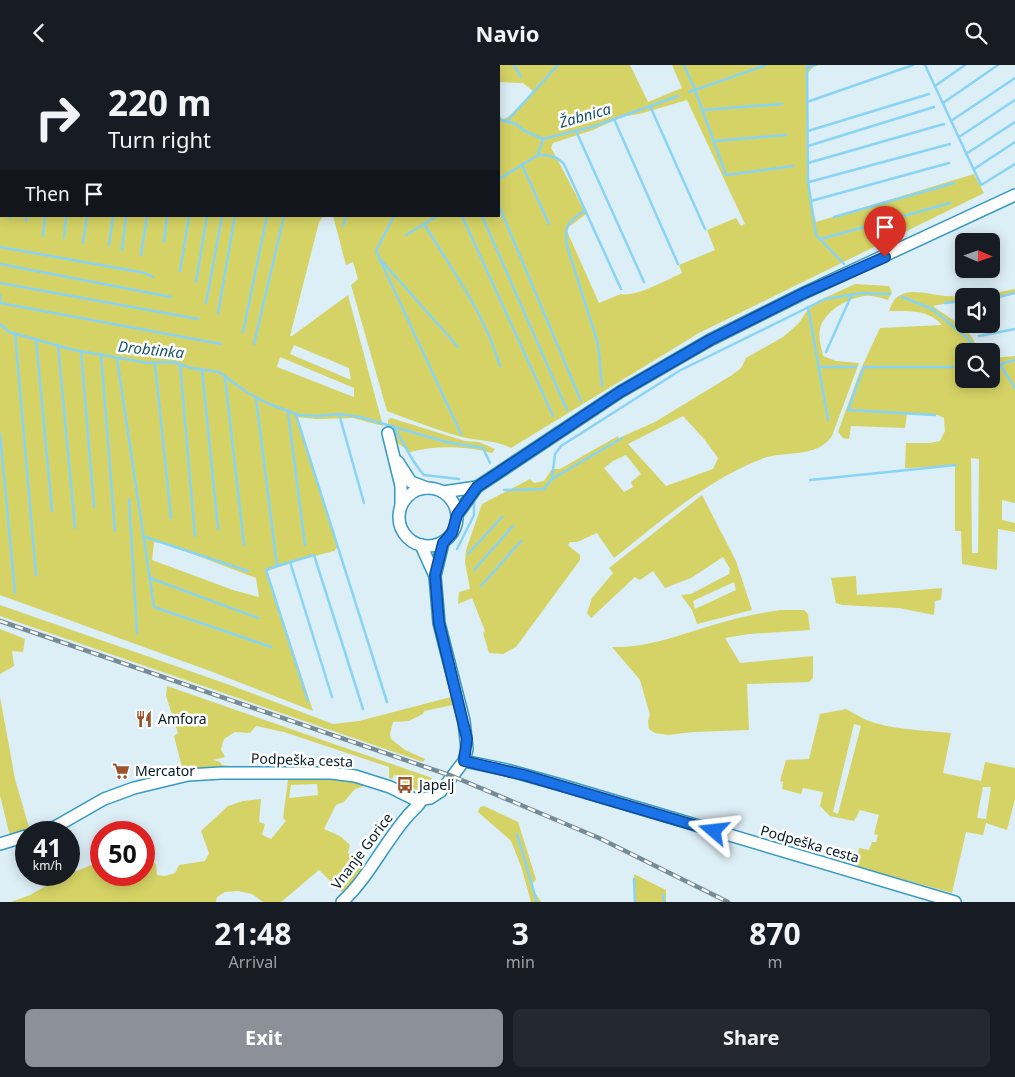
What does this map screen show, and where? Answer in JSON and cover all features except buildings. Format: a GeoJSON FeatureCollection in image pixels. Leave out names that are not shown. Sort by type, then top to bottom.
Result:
{"type":"FeatureCollection","features":[{"type":"Feature","properties":{"kind":"main road"},"geometry":{"type":"LineString","coordinates":[[415,799],[430,798],[441,791],[464,761],[467,739],[439,623],[435,575],[443,543],[452,533],[457,515],[477,487],[620,392],[710,340],[804,293],[1015,195]]}},
{"type":"Feature","properties":{"kind":"main road"},"geometry":{"type":"LineString","coordinates":[[388,433],[401,486],[399,515],[400,525],[404,534],[421,545],[443,543]]}},
{"type":"Feature","properties":{"kind":"main road"},"geometry":{"type":"LineString","coordinates":[[394,457],[411,482],[427,488],[443,492],[477,487]]}},
{"type":"Feature","properties":{"kind":"main road"},"geometry":{"type":"LineString","coordinates":[[401,506],[412,493],[427,488]]}},
{"type":"Feature","properties":{"kind":"main road"},"geometry":{"type":"LineString","coordinates":[[443,492],[455,506],[457,515]]}},
{"type":"Feature","properties":{"kind":"main road"},"geometry":{"type":"LineString","coordinates":[[421,545],[435,575]]}},
{"type":"Feature","properties":{"kind":"main road","name":"Podpeška cesta"},"geometry":{"type":"LineString","coordinates":[[464,761],[552,782],[955,902]]}},
{"type":"Feature","properties":{"kind":"main road","name":"Podpeška cesta"},"geometry":{"type":"LineString","coordinates":[[66,821],[104,799],[188,775],[221,773],[331,773],[367,778],[415,799]]}},
{"type":"Feature","properties":{"kind":"main road","name":"Vnanje Gorice"},"geometry":{"type":"LineString","coordinates":[[342,902],[371,868],[406,817],[415,799]]}},
{"type":"Feature","properties":{"kind":"main road"},"geometry":{"type":"LineString","coordinates":[[0,844],[15,839]]}},
{"type":"Feature","properties":{"kind":"shaded area"},"geometry":{"type":"Polygon","coordinates":[[[500,65],[630,65],[648,102],[682,88],[672,65],[819,65],[813,67],[808,73],[807,167],[816,222],[974,174],[984,193],[699,333],[511,448],[493,442],[462,437],[387,411],[351,285],[358,279],[353,262],[346,265],[333,217],[500,217],[500,117],[504,119],[508,117],[534,92],[523,83],[500,82],[500,65]],[[687,100],[622,117],[593,130],[553,143],[551,148],[586,214],[566,229],[599,303],[621,294],[643,291],[682,273],[679,265],[715,250],[707,230],[736,218],[741,226],[745,224],[687,100]]]}},
{"type":"Feature","properties":{"kind":"shaded area"},"geometry":{"type":"Polygon","coordinates":[[[0,217],[322,217],[319,222],[290,336],[348,295],[383,426],[353,418],[316,419],[296,417],[338,547],[334,551],[267,571],[313,711],[210,671],[0,595],[0,217]],[[294,345],[290,354],[351,380],[349,368],[294,345]],[[280,357],[277,367],[354,397],[354,388],[280,357]],[[154,542],[152,560],[233,590],[259,597],[256,578],[169,545],[154,542]]]}},
{"type":"Feature","properties":{"kind":"shaded area"},"geometry":{"type":"Polygon","coordinates":[[[855,284],[889,286],[892,292],[888,300],[868,296],[851,299],[832,311],[822,322],[819,335],[823,356],[836,361],[859,363],[832,436],[817,448],[768,457],[739,469],[701,491],[614,558],[597,533],[577,542],[570,542],[568,545],[580,555],[580,560],[516,647],[503,654],[489,653],[483,633],[485,631],[472,598],[458,604],[459,592],[470,589],[465,562],[466,550],[482,504],[530,479],[534,483],[544,481],[552,469],[560,469],[618,436],[619,438],[655,422],[732,375],[741,368],[746,358],[783,337],[799,323],[806,312],[818,301],[855,284]],[[683,416],[628,444],[666,486],[713,469],[718,458],[705,440],[683,416]],[[626,455],[604,468],[624,492],[633,487],[631,482],[641,474],[626,455]]]}},
{"type":"Feature","properties":{"kind":"shaded area"},"geometry":{"type":"Polygon","coordinates":[[[1015,289],[1015,294],[1000,296],[1000,292],[1015,289]]]}},
{"type":"Feature","properties":{"kind":"shaded area"},"geometry":{"type":"Polygon","coordinates":[[[913,292],[954,296],[955,302],[933,306],[955,321],[955,333],[969,333],[975,343],[955,343],[955,388],[1000,388],[1000,357],[1015,356],[1015,503],[1002,500],[1002,520],[1015,523],[1015,532],[998,529],[997,570],[962,564],[961,531],[955,531],[955,466],[905,468],[906,443],[940,441],[945,431],[944,418],[938,415],[907,414],[905,428],[851,426],[849,439],[843,438],[838,432],[860,371],[880,328],[942,325],[931,316],[918,312],[889,311],[895,299],[903,294],[913,292]],[[971,458],[972,553],[978,553],[979,459],[971,458]]]}},
{"type":"Feature","properties":{"kind":"shaded area"},"geometry":{"type":"Polygon","coordinates":[[[391,418],[465,441],[479,442],[495,449],[492,453],[451,447],[430,448],[410,452],[392,439],[388,423],[388,420],[391,418]]]}},
{"type":"Feature","properties":{"kind":"shaded area"},"geometry":{"type":"Polygon","coordinates":[[[702,495],[736,561],[752,610],[697,624],[692,610],[681,595],[691,594],[729,574],[730,569],[723,557],[691,578],[665,588],[653,571],[640,580],[635,577],[591,618],[587,613],[592,598],[613,573],[609,568],[702,495]],[[734,582],[693,601],[695,609],[736,590],[734,582]]]}},
{"type":"Feature","properties":{"kind":"shaded area"},"geometry":{"type":"Polygon","coordinates":[[[856,576],[857,595],[942,588],[941,600],[935,601],[934,615],[899,608],[842,605],[836,603],[831,578],[856,576]]]}},
{"type":"Feature","properties":{"kind":"shaded area"},"geometry":{"type":"Polygon","coordinates":[[[0,605],[230,685],[333,724],[359,721],[451,697],[453,705],[424,711],[423,714],[409,721],[393,722],[390,734],[391,739],[405,750],[425,759],[423,762],[0,616],[0,605]]]}},
{"type":"Feature","properties":{"kind":"shaded area"},"geometry":{"type":"Polygon","coordinates":[[[780,610],[804,610],[808,614],[810,630],[749,634],[725,638],[740,663],[813,656],[813,678],[809,682],[747,684],[749,730],[668,735],[655,733],[649,729],[648,721],[650,715],[640,680],[612,647],[640,645],[735,619],[780,610]]]}},
{"type":"Feature","properties":{"kind":"shaded area"},"geometry":{"type":"Polygon","coordinates":[[[0,629],[25,639],[23,652],[12,651],[14,666],[0,674],[0,629]]]}},
{"type":"Feature","properties":{"kind":"shaded area"},"geometry":{"type":"Polygon","coordinates":[[[167,686],[432,778],[430,783],[435,785],[435,788],[426,791],[415,789],[403,783],[402,777],[394,775],[392,779],[389,778],[389,767],[284,732],[256,726],[250,733],[235,732],[224,739],[221,749],[225,757],[213,760],[231,768],[183,771],[174,736],[178,733],[166,696],[167,686]]]}},
{"type":"Feature","properties":{"kind":"shaded area"},"geometry":{"type":"Polygon","coordinates":[[[0,697],[15,779],[27,821],[15,821],[15,836],[10,837],[0,795],[0,697]]]}},
{"type":"Feature","properties":{"kind":"shaded area"},"geometry":{"type":"Polygon","coordinates":[[[846,709],[874,723],[907,729],[951,733],[943,773],[981,781],[985,762],[1015,768],[1015,799],[1007,830],[986,823],[983,835],[966,832],[952,893],[856,866],[859,848],[869,850],[872,842],[876,842],[878,835],[874,834],[879,815],[860,810],[854,821],[830,816],[820,806],[823,792],[803,788],[801,794],[782,789],[783,782],[780,781],[786,760],[809,759],[820,714],[846,709]],[[854,724],[833,812],[838,814],[861,726],[854,724]],[[983,787],[977,818],[986,819],[991,787],[983,787]]]}},
{"type":"Feature","properties":{"kind":"shaded area"},"geometry":{"type":"Polygon","coordinates":[[[330,776],[370,784],[355,789],[344,802],[336,805],[324,829],[340,836],[350,845],[348,853],[365,869],[343,893],[319,870],[281,902],[263,902],[252,894],[238,891],[225,892],[217,897],[216,902],[11,902],[30,895],[46,886],[80,886],[80,870],[90,866],[90,886],[155,886],[155,864],[157,875],[165,876],[175,873],[179,865],[205,861],[209,853],[201,831],[228,806],[243,801],[261,799],[259,822],[265,824],[262,835],[271,839],[286,821],[283,818],[288,780],[292,778],[330,776]],[[317,784],[291,785],[289,798],[318,795],[317,784]]]}},
{"type":"Feature","properties":{"kind":"shaded area"},"geometry":{"type":"Polygon","coordinates":[[[484,806],[518,822],[536,879],[531,886],[541,902],[531,902],[521,866],[511,841],[478,812],[480,807],[484,806]]]}},
{"type":"Feature","properties":{"kind":"shaded area"},"geometry":{"type":"Polygon","coordinates":[[[634,874],[666,890],[666,902],[635,902],[634,874]]]}},
{"type":"Feature","properties":{"kind":"waterway"},"geometry":{"type":"LineString","coordinates":[[514,65],[521,77]]}},
{"type":"Feature","properties":{"kind":"waterway"},"geometry":{"type":"LineString","coordinates":[[507,121],[558,65]]}},
{"type":"Feature","properties":{"kind":"waterway"},"geometry":{"type":"LineString","coordinates":[[684,65],[726,175],[793,166]]}},
{"type":"Feature","properties":{"kind":"waterway","name":"Žabnica"},"geometry":{"type":"LineString","coordinates":[[689,92],[766,65]]}},
{"type":"Feature","properties":{"kind":"waterway"},"geometry":{"type":"LineString","coordinates":[[807,65],[808,182],[816,235],[844,264]]}},
{"type":"Feature","properties":{"kind":"waterway"},"geometry":{"type":"LineString","coordinates":[[807,68],[815,65]]}},
{"type":"Feature","properties":{"kind":"waterway"},"geometry":{"type":"LineString","coordinates":[[807,102],[913,65]]}},
{"type":"Feature","properties":{"kind":"waterway"},"geometry":{"type":"LineString","coordinates":[[925,65],[981,185],[1015,164]]}},
{"type":"Feature","properties":{"kind":"waterway"},"geometry":{"type":"LineString","coordinates":[[935,86],[965,65]]}},
{"type":"Feature","properties":{"kind":"waterway"},"geometry":{"type":"LineString","coordinates":[[943,103],[998,65]]}},
{"type":"Feature","properties":{"kind":"waterway"},"geometry":{"type":"LineString","coordinates":[[951,121],[1015,78]]}},
{"type":"Feature","properties":{"kind":"waterway"},"geometry":{"type":"LineString","coordinates":[[808,131],[929,94]]}},
{"type":"Feature","properties":{"kind":"waterway","name":"Žabnica"},"geometry":{"type":"LineString","coordinates":[[500,118],[516,124],[523,130],[543,139],[595,126],[678,96]]}},
{"type":"Feature","properties":{"kind":"waterway"},"geometry":{"type":"LineString","coordinates":[[959,137],[1015,100]]}},
{"type":"Feature","properties":{"kind":"waterway"},"geometry":{"type":"LineString","coordinates":[[703,110],[782,104]]}},
{"type":"Feature","properties":{"kind":"waterway"},"geometry":{"type":"LineString","coordinates":[[650,106],[705,229]]}},
{"type":"Feature","properties":{"kind":"waterway"},"geometry":{"type":"LineString","coordinates":[[808,146],[934,107]]}},
{"type":"Feature","properties":{"kind":"waterway"},"geometry":{"type":"LineString","coordinates":[[614,119],[678,264]]}},
{"type":"Feature","properties":{"kind":"waterway"},"geometry":{"type":"LineString","coordinates":[[966,154],[1015,122]]}},
{"type":"Feature","properties":{"kind":"waterway"},"geometry":{"type":"LineString","coordinates":[[808,163],[944,124]]}},
{"type":"Feature","properties":{"kind":"waterway"},"geometry":{"type":"LineString","coordinates":[[576,131],[644,282]]}},
{"type":"Feature","properties":{"kind":"waterway"},"geometry":{"type":"LineString","coordinates":[[714,141],[786,135]]}},
{"type":"Feature","properties":{"kind":"waterway"},"geometry":{"type":"LineString","coordinates":[[500,178],[538,155],[543,139]]}},
{"type":"Feature","properties":{"kind":"waterway"},"geometry":{"type":"LineString","coordinates":[[974,169],[1015,142]]}},
{"type":"Feature","properties":{"kind":"waterway"},"geometry":{"type":"LineString","coordinates":[[809,182],[950,144]]}},
{"type":"Feature","properties":{"kind":"waterway"},"geometry":{"type":"LineString","coordinates":[[538,155],[559,159],[564,164],[621,289]]}},
{"type":"Feature","properties":{"kind":"waterway"},"geometry":{"type":"LineString","coordinates":[[811,201],[949,163]]}},
{"type":"Feature","properties":{"kind":"waterway"},"geometry":{"type":"LineString","coordinates":[[522,165],[549,224]]}},
{"type":"Feature","properties":{"kind":"waterway"},"geometry":{"type":"LineString","coordinates":[[834,217],[954,183]]}},
{"type":"Feature","properties":{"kind":"waterway"},"geometry":{"type":"LineString","coordinates":[[821,239],[950,203]]}},
{"type":"Feature","properties":{"kind":"waterway"},"geometry":{"type":"LineString","coordinates":[[500,208],[581,401]]}},
{"type":"Feature","properties":{"kind":"waterway"},"geometry":{"type":"LineString","coordinates":[[585,210],[568,225],[566,239],[598,344],[602,386]]}},
{"type":"Feature","properties":{"kind":"waterway"},"geometry":{"type":"LineString","coordinates":[[43,236],[45,217]]}},
{"type":"Feature","properties":{"kind":"waterway"},"geometry":{"type":"LineString","coordinates":[[64,238],[66,217]]}},
{"type":"Feature","properties":{"kind":"waterway"},"geometry":{"type":"LineString","coordinates":[[83,243],[87,217]]}},
{"type":"Feature","properties":{"kind":"waterway"},"geometry":{"type":"LineString","coordinates":[[109,245],[113,217]]}},
{"type":"Feature","properties":{"kind":"waterway"},"geometry":{"type":"LineString","coordinates":[[122,250],[126,217]]}},
{"type":"Feature","properties":{"kind":"waterway"},"geometry":{"type":"LineString","coordinates":[[141,255],[147,217]]}},
{"type":"Feature","properties":{"kind":"waterway"},"geometry":{"type":"LineString","coordinates":[[164,242],[167,217]]}},
{"type":"Feature","properties":{"kind":"waterway"},"geometry":{"type":"LineString","coordinates":[[180,271],[189,217]]}},
{"type":"Feature","properties":{"kind":"waterway"},"geometry":{"type":"LineString","coordinates":[[196,282],[207,217]]}},
{"type":"Feature","properties":{"kind":"waterway"},"geometry":{"type":"LineString","coordinates":[[206,303],[222,217]]}},
{"type":"Feature","properties":{"kind":"waterway"},"geometry":{"type":"LineString","coordinates":[[218,313],[235,217]]}},
{"type":"Feature","properties":{"kind":"waterway"},"geometry":{"type":"LineString","coordinates":[[243,332],[267,217]]}},
{"type":"Feature","properties":{"kind":"waterway"},"geometry":{"type":"LineString","coordinates":[[254,344],[284,217]]}},
{"type":"Feature","properties":{"kind":"waterway"},"geometry":{"type":"LineString","coordinates":[[343,226],[346,217]]}},
{"type":"Feature","properties":{"kind":"waterway"},"geometry":{"type":"LineString","coordinates":[[393,217],[376,251],[461,434]]}},
{"type":"Feature","properties":{"kind":"waterway"},"geometry":{"type":"LineString","coordinates":[[406,235],[435,217]]}},
{"type":"Feature","properties":{"kind":"waterway"},"geometry":{"type":"LineString","coordinates":[[462,217],[553,416]]}},
{"type":"Feature","properties":{"kind":"waterway"},"geometry":{"type":"LineString","coordinates":[[482,217],[567,410]]}},
{"type":"Feature","properties":{"kind":"waterway"},"geometry":{"type":"LineString","coordinates":[[424,224],[477,310],[494,347],[500,366]]}},
{"type":"Feature","properties":{"kind":"waterway"},"geometry":{"type":"LineString","coordinates":[[0,247],[145,273],[153,277]]}},
{"type":"Feature","properties":{"kind":"waterway"},"geometry":{"type":"LineString","coordinates":[[381,260],[458,347]]}},
{"type":"Feature","properties":{"kind":"waterway"},"geometry":{"type":"LineString","coordinates":[[0,264],[171,297]]}},
{"type":"Feature","properties":{"kind":"waterway"},"geometry":{"type":"LineString","coordinates":[[0,283],[198,319]]}},
{"type":"Feature","properties":{"kind":"waterway","name":"Drobtinka"},"geometry":{"type":"LineString","coordinates":[[552,479],[555,454],[561,446],[679,371],[825,299],[862,293],[890,294]]}},
{"type":"Feature","properties":{"kind":"waterway"},"geometry":{"type":"LineString","coordinates":[[1000,297],[1015,293]]}},
{"type":"Feature","properties":{"kind":"waterway"},"geometry":{"type":"LineString","coordinates":[[826,352],[852,294]]}},
{"type":"Feature","properties":{"kind":"waterway"},"geometry":{"type":"LineString","coordinates":[[0,295],[0,303],[221,344]]}},
{"type":"Feature","properties":{"kind":"waterway","name":"Drobtinka"},"geometry":{"type":"LineString","coordinates":[[902,297],[932,309],[971,343]]}},
{"type":"Feature","properties":{"kind":"waterway"},"geometry":{"type":"LineString","coordinates":[[945,303],[955,302]]}},
{"type":"Feature","properties":{"kind":"waterway"},"geometry":{"type":"LineString","coordinates":[[808,307],[828,420]]}},
{"type":"Feature","properties":{"kind":"waterway","name":"Drobtinka"},"geometry":{"type":"LineString","coordinates":[[0,324],[9,332],[74,350],[148,363],[173,362],[191,368],[219,372],[248,393],[269,404],[299,415],[339,414],[360,417],[446,442],[483,448],[490,463]]}},
{"type":"Feature","properties":{"kind":"waterway"},"geometry":{"type":"LineString","coordinates":[[979,336],[1015,329]]}},
{"type":"Feature","properties":{"kind":"waterway"},"geometry":{"type":"LineString","coordinates":[[15,333],[36,575]]}},
{"type":"Feature","properties":{"kind":"waterway"},"geometry":{"type":"LineString","coordinates":[[36,339],[52,511]]}},
{"type":"Feature","properties":{"kind":"waterway"},"geometry":{"type":"LineString","coordinates":[[58,345],[75,528]]}},
{"type":"Feature","properties":{"kind":"waterway"},"geometry":{"type":"LineString","coordinates":[[81,351],[94,507]]}},
{"type":"Feature","properties":{"kind":"waterway"},"geometry":{"type":"LineString","coordinates":[[101,354],[115,531]]}},
{"type":"Feature","properties":{"kind":"waterway"},"geometry":{"type":"LineString","coordinates":[[117,359],[154,607],[271,647]]}},
{"type":"Feature","properties":{"kind":"waterway","name":"Drobtinka"},"geometry":{"type":"LineString","coordinates":[[1000,364],[1015,360]]}},
{"type":"Feature","properties":{"kind":"waterway"},"geometry":{"type":"LineString","coordinates":[[155,364],[171,518]]}},
{"type":"Feature","properties":{"kind":"waterway"},"geometry":{"type":"LineString","coordinates":[[180,364],[195,536]]}},
{"type":"Feature","properties":{"kind":"waterway"},"geometry":{"type":"LineString","coordinates":[[1001,366],[1015,388]]}},
{"type":"Feature","properties":{"kind":"waterway"},"geometry":{"type":"LineString","coordinates":[[819,367],[856,367]]}},
{"type":"Feature","properties":{"kind":"waterway"},"geometry":{"type":"LineString","coordinates":[[935,415],[848,410],[864,367],[953,367]]}},
{"type":"Feature","properties":{"kind":"waterway"},"geometry":{"type":"LineString","coordinates":[[202,370],[218,529]]}},
{"type":"Feature","properties":{"kind":"waterway"},"geometry":{"type":"LineString","coordinates":[[225,378],[244,545]]}},
{"type":"Feature","properties":{"kind":"waterway"},"geometry":{"type":"LineString","coordinates":[[256,398],[277,566],[314,555],[363,709]]}},
{"type":"Feature","properties":{"kind":"waterway"},"geometry":{"type":"LineString","coordinates":[[288,412],[305,545]]}},
{"type":"Feature","properties":{"kind":"waterway"},"geometry":{"type":"LineString","coordinates":[[339,414],[364,503]]}},
{"type":"Feature","properties":{"kind":"waterway"},"geometry":{"type":"LineString","coordinates":[[296,415],[387,702]]}},
{"type":"Feature","properties":{"kind":"waterway"},"geometry":{"type":"LineString","coordinates":[[393,427],[424,475],[459,479]]}},
{"type":"Feature","properties":{"kind":"waterway"},"geometry":{"type":"LineString","coordinates":[[0,434],[15,593]]}},
{"type":"Feature","properties":{"kind":"waterway"},"geometry":{"type":"LineString","coordinates":[[504,490],[544,489],[552,479],[622,438]]}},
{"type":"Feature","properties":{"kind":"waterway"},"geometry":{"type":"LineString","coordinates":[[810,480],[956,465]]}},
{"type":"Feature","properties":{"kind":"waterway"},"geometry":{"type":"LineString","coordinates":[[129,499],[137,633]]}},
{"type":"Feature","properties":{"kind":"waterway"},"geometry":{"type":"LineString","coordinates":[[457,549],[474,515],[474,502]]}},
{"type":"Feature","properties":{"kind":"waterway"},"geometry":{"type":"LineString","coordinates":[[468,554],[502,517]]}},
{"type":"Feature","properties":{"kind":"waterway"},"geometry":{"type":"LineString","coordinates":[[474,570],[513,526]]}},
{"type":"Feature","properties":{"kind":"waterway"},"geometry":{"type":"LineString","coordinates":[[145,537],[248,571]]}},
{"type":"Feature","properties":{"kind":"waterway"},"geometry":{"type":"LineString","coordinates":[[481,586],[521,541]]}},
{"type":"Feature","properties":{"kind":"waterway"},"geometry":{"type":"LineString","coordinates":[[290,562],[332,697]]}},
{"type":"Feature","properties":{"kind":"waterway"},"geometry":{"type":"LineString","coordinates":[[277,566],[266,570],[308,701]]}},
{"type":"Feature","properties":{"kind":"waterway"},"geometry":{"type":"LineString","coordinates":[[150,578],[258,618]]}},
{"type":"Feature","properties":{"kind":"waterway"},"geometry":{"type":"LineString","coordinates":[[517,834],[537,902]]}},
{"type":"Feature","properties":{"kind":"waterway"},"geometry":{"type":"LineString","coordinates":[[634,879],[635,902]]}},
{"type":"Feature","properties":{"kind":"waterway"},"geometry":{"type":"LineString","coordinates":[[663,895],[664,902]]}},
{"type":"Feature","properties":{"kind":"railway"},"geometry":{"type":"LineString","coordinates":[[0,621],[452,776],[599,838],[728,902]]}},
{"type":"Feature","properties":{"kind":"place","name":"Amfora"},"geometry":{"type":"Point","coordinates":[144,719]}},
{"type":"Feature","properties":{"kind":"place","name":"Mercator"},"geometry":{"type":"Point","coordinates":[121,771]}},
{"type":"Feature","properties":{"kind":"place","name":"Japelj"},"geometry":{"type":"Point","coordinates":[405,785]}},
{"type":"Feature","properties":{"kind":"route"},"geometry":{"type":"LineString","coordinates":[[714,831],[524,775],[464,761],[467,749],[464,721],[439,623],[436,597],[435,575],[443,543],[452,533],[457,515],[477,487],[620,392],[710,340],[804,293],[885,257]]}}]}
